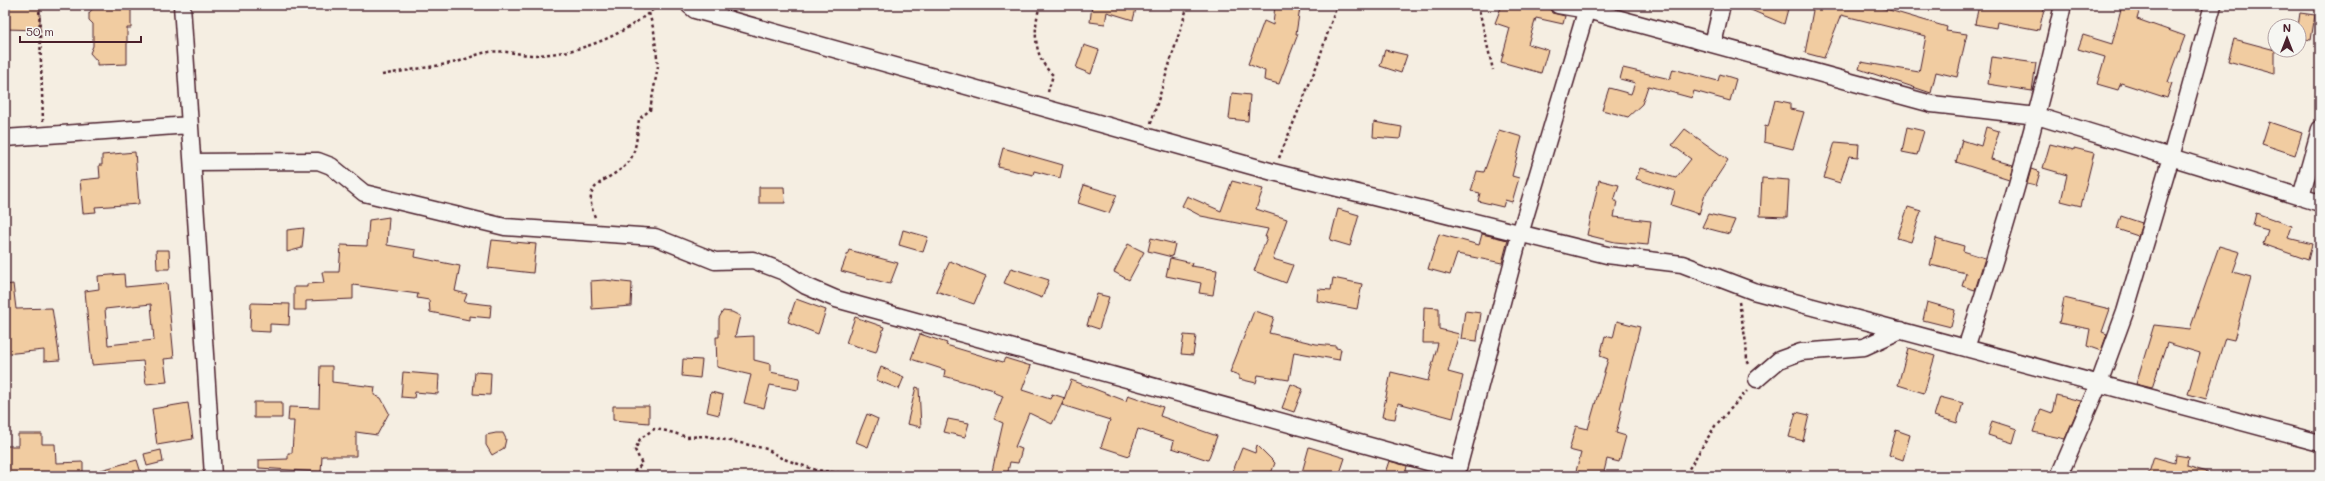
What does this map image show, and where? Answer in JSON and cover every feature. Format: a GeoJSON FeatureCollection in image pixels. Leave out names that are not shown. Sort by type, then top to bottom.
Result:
{"type":"FeatureCollection","features":[{"type":"Feature","properties":{"kind":"street"},"geometry":{"type":"LineString","coordinates":[[182,5],[213,476]]}},
{"type":"Feature","properties":{"kind":"street"},"geometry":{"type":"LineString","coordinates":[[690,5],[696,10],[812,44],[1273,172],[1608,255],[1682,264],[1735,284],[1966,348],[2320,442]]}},
{"type":"Feature","properties":{"kind":"street"},"geometry":{"type":"LineString","coordinates":[[1558,5],[1588,7],[1713,44],[1932,104],[2036,116],[2320,203]]}},
{"type":"Feature","properties":{"kind":"street"},"geometry":{"type":"LineString","coordinates":[[1713,44],[1722,5]]}},
{"type":"Feature","properties":{"kind":"street"},"geometry":{"type":"LineString","coordinates":[[1966,348],[1993,269],[2036,116],[2063,5]]}},
{"type":"Feature","properties":{"kind":"street"},"geometry":{"type":"LineString","coordinates":[[2059,476],[2099,383],[2125,312],[2172,158],[2213,5]]}},
{"type":"Feature","properties":{"kind":"street"},"geometry":{"type":"LineString","coordinates":[[193,162],[318,161],[331,166],[364,193],[421,205],[505,227],[658,238],[715,261],[753,260],[784,272],[806,286],[836,299],[1457,473],[1520,234],[1588,7]]}},
{"type":"Feature","properties":{"kind":"street"},"geometry":{"type":"LineString","coordinates":[[5,138],[190,125]]}},
{"type":"Feature","properties":{"kind":"street"},"geometry":{"type":"LineString","coordinates":[[2301,197],[2320,129]]}},
{"type":"Feature","properties":{"kind":"street"},"geometry":{"type":"LineString","coordinates":[[1757,379],[1779,360],[1801,352],[1864,347],[1900,330]]}},
{"type":"Feature","properties":{"kind":"path"},"geometry":{"type":"LineString","coordinates":[[39,5],[43,136]]}},
{"type":"Feature","properties":{"kind":"path"},"geometry":{"type":"LineString","coordinates":[[382,75],[459,61],[486,52],[509,51],[531,55],[570,50],[608,39],[637,23],[658,5]]}},
{"type":"Feature","properties":{"kind":"path"},"geometry":{"type":"LineString","coordinates":[[1040,5],[1036,18],[1035,42],[1046,68],[1053,75],[1044,108]]}},
{"type":"Feature","properties":{"kind":"path"},"geometry":{"type":"LineString","coordinates":[[1147,137],[1188,5]]}},
{"type":"Feature","properties":{"kind":"path"},"geometry":{"type":"LineString","coordinates":[[1273,172],[1314,72],[1337,5]]}},
{"type":"Feature","properties":{"kind":"path"},"geometry":{"type":"LineString","coordinates":[[1478,5],[1493,70]]}},
{"type":"Feature","properties":{"kind":"path"},"geometry":{"type":"LineString","coordinates":[[604,233],[594,216],[589,200],[595,186],[627,163],[634,151],[639,119],[650,110],[658,66],[654,31],[649,13]]}},
{"type":"Feature","properties":{"kind":"path"},"geometry":{"type":"LineString","coordinates":[[1680,476],[1687,472],[1716,426],[1757,379],[1747,360],[1746,343],[1735,284]]}},
{"type":"Feature","properties":{"kind":"path"},"geometry":{"type":"LineString","coordinates":[[630,476],[642,464],[635,450],[640,439],[654,429],[668,431],[687,437],[706,436],[745,444],[767,449],[781,458],[816,470],[861,476]]}},
{"type":"Feature","properties":{"kind":"path"},"geometry":{"type":"LineString","coordinates":[[1687,472],[1690,476]]}},
{"type":"Feature","properties":{"kind":"building"},"geometry":{"type":"Polygon","coordinates":[[[5,5],[40,5],[40,30],[5,29],[5,5]]]}},
{"type":"Feature","properties":{"kind":"building"},"geometry":{"type":"Polygon","coordinates":[[[1092,5],[1137,5],[1133,20],[1107,12],[1105,24],[1090,22],[1092,5]]]}},
{"type":"Feature","properties":{"kind":"building"},"geometry":{"type":"Polygon","coordinates":[[[1275,5],[1300,8],[1296,34],[1298,34],[1279,84],[1264,80],[1265,71],[1248,64],[1264,21],[1273,25],[1275,5]]]}},
{"type":"Feature","properties":{"kind":"building"},"geometry":{"type":"Polygon","coordinates":[[[1502,5],[1549,5],[1552,13],[1565,16],[1563,24],[1536,18],[1528,44],[1548,50],[1541,73],[1501,62],[1510,28],[1495,23],[1502,5]]]}},
{"type":"Feature","properties":{"kind":"building"},"geometry":{"type":"Polygon","coordinates":[[[1739,5],[1789,5],[1784,24],[1739,5]]]}},
{"type":"Feature","properties":{"kind":"building"},"geometry":{"type":"Polygon","coordinates":[[[1814,5],[1872,5],[1947,27],[1946,31],[1967,34],[1957,77],[1936,72],[1931,93],[1859,69],[1861,62],[1919,72],[1926,36],[1841,15],[1824,58],[1805,53],[1814,5]]]}},
{"type":"Feature","properties":{"kind":"building"},"geometry":{"type":"Polygon","coordinates":[[[1979,5],[2045,5],[2039,30],[1997,22],[1996,28],[1975,24],[1979,5]]]}},
{"type":"Feature","properties":{"kind":"building"},"geometry":{"type":"Polygon","coordinates":[[[2122,5],[2141,5],[2137,19],[2185,36],[2168,82],[2172,83],[2167,98],[2121,83],[2118,90],[2097,84],[2105,57],[2078,49],[2083,35],[2112,44],[2122,5]]]}},
{"type":"Feature","properties":{"kind":"building"},"geometry":{"type":"Polygon","coordinates":[[[131,6],[131,28],[127,28],[127,64],[97,65],[97,61],[90,53],[93,46],[93,24],[89,20],[89,13],[94,7],[131,6]]]}},
{"type":"Feature","properties":{"kind":"building"},"geometry":{"type":"Polygon","coordinates":[[[2300,13],[2315,15],[2311,40],[2307,39],[2307,18],[2299,18],[2300,13]]]}},
{"type":"Feature","properties":{"kind":"building"},"geometry":{"type":"Polygon","coordinates":[[[2234,39],[2267,48],[2267,58],[2275,58],[2275,74],[2228,61],[2234,39]]]}},
{"type":"Feature","properties":{"kind":"building"},"geometry":{"type":"Polygon","coordinates":[[[1084,45],[1099,50],[1091,74],[1076,68],[1084,45]]]}},
{"type":"Feature","properties":{"kind":"building"},"geometry":{"type":"Polygon","coordinates":[[[1385,50],[1407,55],[1401,73],[1380,66],[1385,50]]]}},
{"type":"Feature","properties":{"kind":"building"},"geometry":{"type":"Polygon","coordinates":[[[1992,57],[2036,63],[2032,91],[1988,84],[1992,57]]]}},
{"type":"Feature","properties":{"kind":"building"},"geometry":{"type":"Polygon","coordinates":[[[1623,68],[1670,79],[1673,69],[1718,81],[1720,74],[1736,79],[1730,101],[1694,91],[1692,98],[1648,86],[1642,104],[1628,117],[1602,110],[1609,88],[1631,94],[1635,83],[1620,79],[1623,68]]]}},
{"type":"Feature","properties":{"kind":"building"},"geometry":{"type":"Polygon","coordinates":[[[1232,93],[1250,95],[1248,121],[1229,119],[1232,93]]]}},
{"type":"Feature","properties":{"kind":"building"},"geometry":{"type":"Polygon","coordinates":[[[1775,100],[1790,103],[1790,109],[1804,112],[1793,149],[1764,142],[1765,126],[1768,127],[1775,100]]]}},
{"type":"Feature","properties":{"kind":"building"},"geometry":{"type":"Polygon","coordinates":[[[1374,122],[1402,127],[1400,139],[1373,137],[1374,122]]]}},
{"type":"Feature","properties":{"kind":"building"},"geometry":{"type":"Polygon","coordinates":[[[2269,122],[2302,133],[2295,155],[2262,144],[2269,122]]]}},
{"type":"Feature","properties":{"kind":"building"},"geometry":{"type":"Polygon","coordinates":[[[1907,127],[1924,131],[1917,155],[1902,152],[1907,127]]]}},
{"type":"Feature","properties":{"kind":"building"},"geometry":{"type":"Polygon","coordinates":[[[1986,127],[1999,131],[1991,159],[2013,165],[2009,179],[1956,162],[1962,140],[1981,146],[1986,127]]]}},
{"type":"Feature","properties":{"kind":"building"},"geometry":{"type":"Polygon","coordinates":[[[1685,129],[1728,160],[1705,195],[1699,214],[1671,205],[1675,191],[1636,179],[1640,168],[1676,178],[1691,159],[1672,145],[1685,129]]]}},
{"type":"Feature","properties":{"kind":"building"},"geometry":{"type":"Polygon","coordinates":[[[1499,130],[1522,137],[1512,176],[1519,178],[1512,202],[1505,200],[1503,207],[1478,201],[1480,193],[1471,191],[1477,171],[1484,172],[1499,130]]]}},
{"type":"Feature","properties":{"kind":"building"},"geometry":{"type":"Polygon","coordinates":[[[1835,142],[1859,144],[1858,157],[1849,156],[1840,183],[1824,178],[1835,142]]]}},
{"type":"Feature","properties":{"kind":"building"},"geometry":{"type":"Polygon","coordinates":[[[2050,144],[2094,153],[2081,206],[2061,201],[2067,175],[2043,168],[2050,144]]]}},
{"type":"Feature","properties":{"kind":"building"},"geometry":{"type":"Polygon","coordinates":[[[1003,148],[1063,165],[1060,178],[1034,171],[1033,175],[998,167],[1003,148]]]}},
{"type":"Feature","properties":{"kind":"building"},"geometry":{"type":"Polygon","coordinates":[[[135,152],[139,204],[95,207],[96,212],[83,213],[80,180],[100,178],[99,165],[102,165],[102,155],[135,152]]]}},
{"type":"Feature","properties":{"kind":"building"},"geometry":{"type":"Polygon","coordinates":[[[2031,169],[2040,172],[2036,186],[2027,184],[2031,169]]]}},
{"type":"Feature","properties":{"kind":"building"},"geometry":{"type":"Polygon","coordinates":[[[1762,178],[1789,180],[1787,217],[1760,216],[1762,178]]]}},
{"type":"Feature","properties":{"kind":"building"},"geometry":{"type":"Polygon","coordinates":[[[1599,180],[1619,185],[1614,201],[1617,201],[1614,217],[1651,221],[1648,245],[1615,242],[1587,235],[1599,180]]]}},
{"type":"Feature","properties":{"kind":"building"},"geometry":{"type":"Polygon","coordinates":[[[1232,181],[1263,189],[1256,209],[1287,219],[1273,259],[1293,265],[1286,283],[1254,271],[1267,237],[1265,237],[1268,229],[1201,216],[1182,206],[1187,196],[1221,211],[1232,181]]]}},
{"type":"Feature","properties":{"kind":"building"},"geometry":{"type":"Polygon","coordinates":[[[1084,185],[1117,195],[1109,213],[1078,203],[1084,185]]]}},
{"type":"Feature","properties":{"kind":"building"},"geometry":{"type":"Polygon","coordinates":[[[759,187],[784,187],[785,203],[759,203],[759,187]]]}},
{"type":"Feature","properties":{"kind":"building"},"geometry":{"type":"Polygon","coordinates":[[[1908,207],[1921,211],[1911,242],[1897,238],[1908,207]]]}},
{"type":"Feature","properties":{"kind":"building"},"geometry":{"type":"Polygon","coordinates":[[[1338,209],[1359,215],[1350,246],[1330,240],[1338,209]]]}},
{"type":"Feature","properties":{"kind":"building"},"geometry":{"type":"Polygon","coordinates":[[[2256,213],[2292,226],[2288,238],[2312,244],[2308,260],[2263,244],[2268,230],[2253,226],[2256,213]]]}},
{"type":"Feature","properties":{"kind":"building"},"geometry":{"type":"Polygon","coordinates":[[[1708,214],[1735,220],[1729,234],[1702,227],[1708,214]]]}},
{"type":"Feature","properties":{"kind":"building"},"geometry":{"type":"Polygon","coordinates":[[[2121,216],[2142,223],[2138,236],[2117,229],[2121,216]]]}},
{"type":"Feature","properties":{"kind":"building"},"geometry":{"type":"Polygon","coordinates":[[[389,217],[387,245],[416,250],[415,257],[460,266],[455,291],[467,294],[464,302],[491,305],[490,318],[469,316],[469,320],[430,312],[429,300],[417,298],[418,294],[353,285],[353,299],[306,301],[306,310],[294,310],[294,287],[307,287],[307,284],[324,283],[322,272],[339,272],[341,245],[367,246],[369,220],[389,217]]]}},
{"type":"Feature","properties":{"kind":"building"},"geometry":{"type":"Polygon","coordinates":[[[304,228],[302,248],[287,252],[287,230],[304,228]]]}},
{"type":"Feature","properties":{"kind":"building"},"geometry":{"type":"Polygon","coordinates":[[[903,230],[928,237],[923,252],[899,245],[903,230]]]}},
{"type":"Feature","properties":{"kind":"building"},"geometry":{"type":"Polygon","coordinates":[[[1439,234],[1479,245],[1482,234],[1508,240],[1502,263],[1457,254],[1450,275],[1428,269],[1439,234]]]}},
{"type":"Feature","properties":{"kind":"building"},"geometry":{"type":"Polygon","coordinates":[[[1151,238],[1175,244],[1172,257],[1148,251],[1151,238]]]}},
{"type":"Feature","properties":{"kind":"building"},"geometry":{"type":"Polygon","coordinates":[[[1936,238],[1964,246],[1963,251],[1985,258],[1975,290],[1962,286],[1966,273],[1930,265],[1936,238]]]}},
{"type":"Feature","properties":{"kind":"building"},"geometry":{"type":"Polygon","coordinates":[[[492,240],[536,244],[533,273],[488,268],[492,240]]]}},
{"type":"Feature","properties":{"kind":"building"},"geometry":{"type":"Polygon","coordinates":[[[1128,244],[1144,252],[1129,280],[1114,272],[1128,244]]]}},
{"type":"Feature","properties":{"kind":"building"},"geometry":{"type":"Polygon","coordinates":[[[2219,246],[2240,252],[2233,272],[2251,277],[2234,340],[2225,338],[2206,399],[2188,394],[2200,353],[2167,343],[2152,388],[2136,384],[2154,325],[2190,329],[2219,246]]]}},
{"type":"Feature","properties":{"kind":"building"},"geometry":{"type":"Polygon","coordinates":[[[156,250],[169,250],[170,269],[157,269],[156,250]]]}},
{"type":"Feature","properties":{"kind":"building"},"geometry":{"type":"Polygon","coordinates":[[[849,250],[898,263],[890,284],[841,271],[849,250]]]}},
{"type":"Feature","properties":{"kind":"building"},"geometry":{"type":"Polygon","coordinates":[[[1170,258],[1192,263],[1191,266],[1217,270],[1213,295],[1199,293],[1201,283],[1166,276],[1170,258]]]}},
{"type":"Feature","properties":{"kind":"building"},"geometry":{"type":"Polygon","coordinates":[[[950,261],[986,276],[974,304],[936,291],[950,261]]]}},
{"type":"Feature","properties":{"kind":"building"},"geometry":{"type":"Polygon","coordinates":[[[1011,268],[1049,280],[1042,298],[1004,283],[1011,268]]]}},
{"type":"Feature","properties":{"kind":"building"},"geometry":{"type":"Polygon","coordinates":[[[124,274],[125,287],[167,283],[174,358],[164,359],[167,382],[146,384],[143,361],[92,365],[85,291],[99,289],[98,276],[124,274]],[[151,304],[105,309],[108,345],[154,340],[151,304]]]}},
{"type":"Feature","properties":{"kind":"building"},"geometry":{"type":"Polygon","coordinates":[[[1333,278],[1362,284],[1357,309],[1317,301],[1318,289],[1331,290],[1333,278]]]}},
{"type":"Feature","properties":{"kind":"building"},"geometry":{"type":"Polygon","coordinates":[[[604,280],[632,283],[631,306],[592,309],[591,281],[604,280]]]}},
{"type":"Feature","properties":{"kind":"building"},"geometry":{"type":"Polygon","coordinates":[[[13,284],[16,309],[52,308],[60,360],[44,361],[44,350],[5,354],[5,285],[13,284]]]}},
{"type":"Feature","properties":{"kind":"building"},"geometry":{"type":"Polygon","coordinates":[[[1097,294],[1109,297],[1099,329],[1087,325],[1097,294]]]}},
{"type":"Feature","properties":{"kind":"building"},"geometry":{"type":"Polygon","coordinates":[[[2064,298],[2110,309],[2102,332],[2107,334],[2101,351],[2087,346],[2090,329],[2059,323],[2064,298]]]}},
{"type":"Feature","properties":{"kind":"building"},"geometry":{"type":"Polygon","coordinates":[[[796,299],[826,310],[818,334],[788,322],[796,299]]]}},
{"type":"Feature","properties":{"kind":"building"},"geometry":{"type":"Polygon","coordinates":[[[1927,302],[1955,310],[1951,327],[1923,320],[1927,302]]]}},
{"type":"Feature","properties":{"kind":"building"},"geometry":{"type":"Polygon","coordinates":[[[251,303],[290,304],[289,325],[270,324],[270,332],[250,331],[251,303]]]}},
{"type":"Feature","properties":{"kind":"building"},"geometry":{"type":"Polygon","coordinates":[[[1424,307],[1439,308],[1439,329],[1459,334],[1448,372],[1463,376],[1453,418],[1398,403],[1395,419],[1382,417],[1391,372],[1428,381],[1438,343],[1423,343],[1424,307]]]}},
{"type":"Feature","properties":{"kind":"building"},"geometry":{"type":"Polygon","coordinates":[[[723,311],[732,312],[740,316],[735,337],[754,336],[754,360],[770,364],[770,372],[800,378],[798,390],[770,385],[764,408],[744,403],[751,375],[717,367],[716,337],[719,337],[719,318],[723,311]]]}},
{"type":"Feature","properties":{"kind":"building"},"geometry":{"type":"Polygon","coordinates":[[[1254,311],[1274,317],[1269,333],[1316,344],[1336,346],[1336,348],[1341,349],[1339,360],[1294,352],[1289,380],[1258,375],[1256,383],[1239,379],[1239,375],[1230,372],[1254,311]]]}},
{"type":"Feature","properties":{"kind":"building"},"geometry":{"type":"Polygon","coordinates":[[[1465,311],[1481,313],[1477,341],[1461,339],[1465,311]]]}},
{"type":"Feature","properties":{"kind":"building"},"geometry":{"type":"Polygon","coordinates":[[[855,317],[884,327],[876,352],[846,343],[855,317]]]}},
{"type":"Feature","properties":{"kind":"building"},"geometry":{"type":"Polygon","coordinates":[[[1617,321],[1640,327],[1620,409],[1622,410],[1616,433],[1626,436],[1619,462],[1607,459],[1603,476],[1594,476],[1576,471],[1581,453],[1569,450],[1576,426],[1588,429],[1608,359],[1600,356],[1605,336],[1613,338],[1617,321]]]}},
{"type":"Feature","properties":{"kind":"building"},"geometry":{"type":"Polygon","coordinates":[[[920,334],[947,343],[946,345],[1003,362],[1005,358],[1031,366],[1022,390],[1050,399],[1052,394],[1065,398],[1052,424],[1029,413],[1015,447],[1022,449],[1018,463],[1010,462],[1007,476],[991,476],[1003,423],[994,419],[1003,396],[993,392],[994,390],[944,376],[945,370],[911,359],[920,334]]]}},
{"type":"Feature","properties":{"kind":"building"},"geometry":{"type":"Polygon","coordinates":[[[1184,335],[1196,336],[1193,355],[1181,354],[1184,335]]]}},
{"type":"Feature","properties":{"kind":"building"},"geometry":{"type":"Polygon","coordinates":[[[1908,348],[1935,356],[1924,393],[1898,385],[1908,348]]]}},
{"type":"Feature","properties":{"kind":"building"},"geometry":{"type":"Polygon","coordinates":[[[683,359],[702,360],[700,378],[682,376],[683,359]]]}},
{"type":"Feature","properties":{"kind":"building"},"geometry":{"type":"Polygon","coordinates":[[[320,366],[332,366],[332,382],[375,387],[374,395],[381,398],[389,413],[377,435],[356,432],[356,456],[322,456],[321,472],[259,468],[259,460],[288,459],[288,453],[292,453],[294,421],[288,421],[289,407],[319,408],[320,366]]]}},
{"type":"Feature","properties":{"kind":"building"},"geometry":{"type":"Polygon","coordinates":[[[881,367],[904,377],[899,389],[876,380],[881,367]]]}},
{"type":"Feature","properties":{"kind":"building"},"geometry":{"type":"Polygon","coordinates":[[[403,372],[439,375],[438,394],[415,392],[414,398],[401,397],[403,372]]]}},
{"type":"Feature","properties":{"kind":"building"},"geometry":{"type":"Polygon","coordinates":[[[475,372],[491,373],[490,395],[473,394],[475,372]]]}},
{"type":"Feature","properties":{"kind":"building"},"geometry":{"type":"Polygon","coordinates":[[[1071,380],[1126,401],[1128,395],[1163,407],[1160,416],[1217,436],[1208,460],[1172,448],[1174,441],[1138,429],[1129,456],[1101,447],[1110,420],[1062,405],[1071,380]]]}},
{"type":"Feature","properties":{"kind":"building"},"geometry":{"type":"Polygon","coordinates":[[[1291,384],[1303,389],[1294,412],[1282,408],[1291,384]]]}},
{"type":"Feature","properties":{"kind":"building"},"geometry":{"type":"Polygon","coordinates":[[[916,387],[919,388],[921,427],[907,424],[916,387]]]}},
{"type":"Feature","properties":{"kind":"building"},"geometry":{"type":"Polygon","coordinates":[[[711,392],[723,395],[719,415],[707,412],[711,392]]]}},
{"type":"Feature","properties":{"kind":"building"},"geometry":{"type":"Polygon","coordinates":[[[2056,395],[2081,401],[2065,439],[2033,432],[2041,409],[2052,413],[2056,395]]]}},
{"type":"Feature","properties":{"kind":"building"},"geometry":{"type":"Polygon","coordinates":[[[1940,397],[1963,403],[1957,423],[1934,416],[1940,397]]]}},
{"type":"Feature","properties":{"kind":"building"},"geometry":{"type":"Polygon","coordinates":[[[254,402],[282,402],[282,418],[254,418],[254,402]]]}},
{"type":"Feature","properties":{"kind":"building"},"geometry":{"type":"Polygon","coordinates":[[[188,403],[193,439],[157,445],[152,409],[188,403]]]}},
{"type":"Feature","properties":{"kind":"building"},"geometry":{"type":"Polygon","coordinates":[[[613,406],[649,406],[649,423],[613,420],[613,406]]]}},
{"type":"Feature","properties":{"kind":"building"},"geometry":{"type":"Polygon","coordinates":[[[1796,412],[1809,415],[1803,441],[1789,437],[1796,412]]]}},
{"type":"Feature","properties":{"kind":"building"},"geometry":{"type":"Polygon","coordinates":[[[867,414],[878,419],[868,447],[856,442],[867,414]]]}},
{"type":"Feature","properties":{"kind":"building"},"geometry":{"type":"Polygon","coordinates":[[[948,419],[969,423],[965,437],[944,432],[948,419]]]}},
{"type":"Feature","properties":{"kind":"building"},"geometry":{"type":"Polygon","coordinates":[[[1992,421],[2017,429],[2013,443],[1988,435],[1992,421]]]}},
{"type":"Feature","properties":{"kind":"building"},"geometry":{"type":"Polygon","coordinates":[[[1896,430],[1910,435],[1903,460],[1889,455],[1896,430]]]}},
{"type":"Feature","properties":{"kind":"building"},"geometry":{"type":"Polygon","coordinates":[[[503,433],[506,439],[504,448],[492,455],[486,445],[486,435],[503,433]]]}},
{"type":"Feature","properties":{"kind":"building"},"geometry":{"type":"Polygon","coordinates":[[[18,434],[42,434],[42,444],[55,444],[56,463],[83,462],[83,476],[5,476],[5,446],[18,446],[18,434]]]}},
{"type":"Feature","properties":{"kind":"building"},"geometry":{"type":"Polygon","coordinates":[[[1257,445],[1275,463],[1270,476],[1259,476],[1245,472],[1240,476],[1231,476],[1242,448],[1255,453],[1257,445]]]}},
{"type":"Feature","properties":{"kind":"building"},"geometry":{"type":"Polygon","coordinates":[[[1309,447],[1345,458],[1339,476],[1301,476],[1309,447]]]}},
{"type":"Feature","properties":{"kind":"building"},"geometry":{"type":"Polygon","coordinates":[[[161,450],[163,462],[147,466],[144,454],[161,450]]]}},
{"type":"Feature","properties":{"kind":"building"},"geometry":{"type":"Polygon","coordinates":[[[2176,455],[2188,457],[2187,466],[2207,472],[2207,476],[2148,476],[2154,457],[2175,463],[2176,455]]]}},
{"type":"Feature","properties":{"kind":"building"},"geometry":{"type":"Polygon","coordinates":[[[137,460],[142,476],[94,476],[94,472],[137,460]]]}},
{"type":"Feature","properties":{"kind":"building"},"geometry":{"type":"Polygon","coordinates":[[[1389,461],[1407,466],[1405,476],[1384,476],[1389,461]]]}}]}
